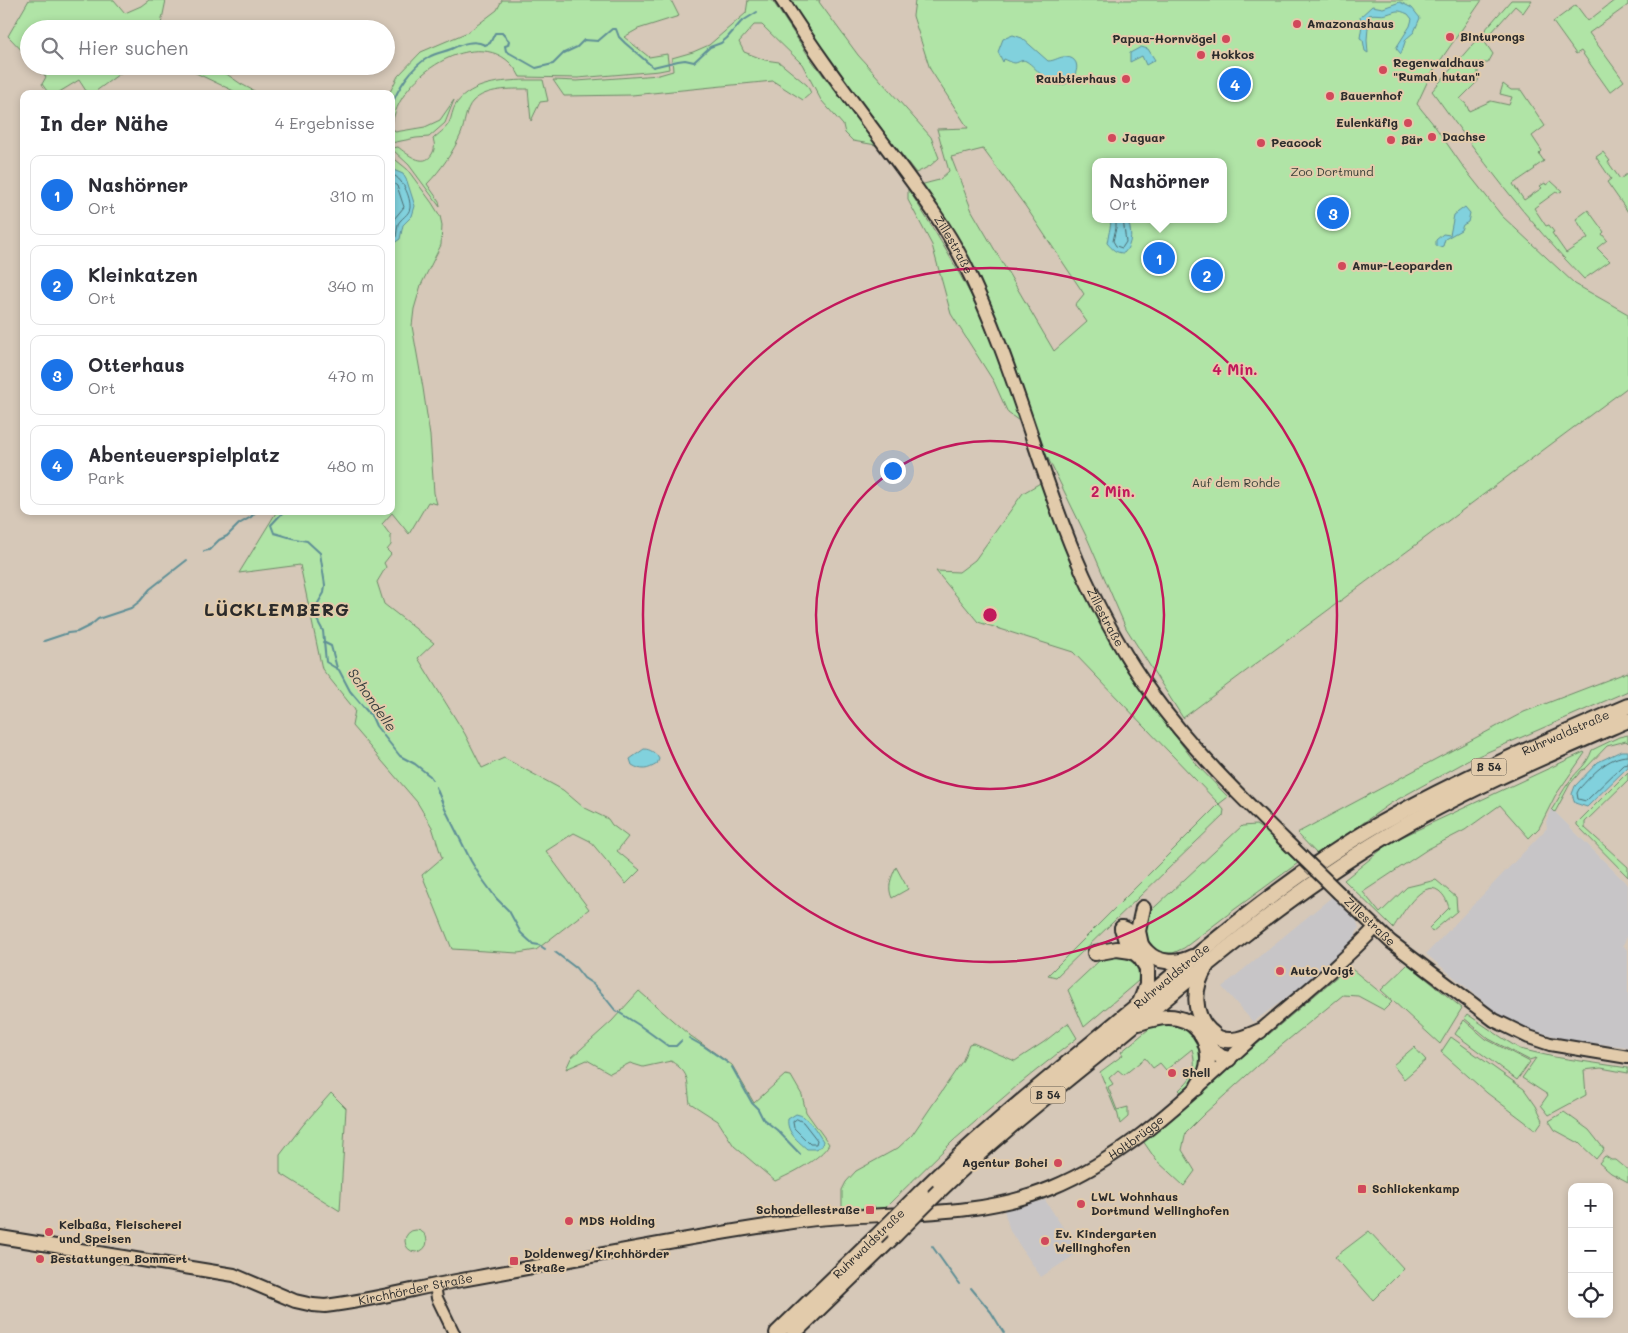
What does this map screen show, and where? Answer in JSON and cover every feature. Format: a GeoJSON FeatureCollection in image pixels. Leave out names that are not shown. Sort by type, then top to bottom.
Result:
{"type":"FeatureCollection","features":[{"type":"Feature","properties":{"kind":"highway","name":"Ruhrwaldstraße"},"geometry":{"type":"LineString","coordinates":[[778,1333],[957,1157],[993,1125],[1197,955],[1271,896],[1320,862],[1381,824],[1475,774],[1628,706]]}},
{"type":"Feature","properties":{"kind":"highway","name":"Ruhrwaldstraße"},"geometry":{"type":"LineString","coordinates":[[794,1333],[978,1155],[1212,960],[1304,889],[1386,836],[1464,794],[1628,720]]}},
{"type":"Feature","properties":{"kind":"highway"},"geometry":{"type":"LineString","coordinates":[[1138,1004],[1146,991],[1148,974],[1136,948],[1143,908]]}},
{"type":"Feature","properties":{"kind":"highway"},"geometry":{"type":"LineString","coordinates":[[1095,953],[1136,948],[1164,961],[1186,960],[1197,955]]}},
{"type":"Feature","properties":{"kind":"highway"},"geometry":{"type":"LineString","coordinates":[[1197,1088],[1205,1074],[1212,1042],[1198,1014],[1196,1002],[1202,975],[1212,960]]}},
{"type":"Feature","properties":{"kind":"highway"},"geometry":{"type":"LineString","coordinates":[[1134,1025],[1159,1018],[1176,1017],[1190,1023],[1229,1058]]}},
{"type":"Feature","properties":{"kind":"highway"},"geometry":{"type":"LineString","coordinates":[[1212,1042],[1241,1039],[1260,1031]]}},
{"type":"Feature","properties":{"kind":"main road","name":"Zillestraße"},"geometry":{"type":"LineString","coordinates":[[782,0],[811,46],[926,202],[961,257],[982,298],[1001,344],[1072,547],[1092,591],[1121,647],[1152,695],[1176,725],[1218,772],[1375,928],[1469,1002],[1494,1020],[1529,1038],[1568,1048],[1628,1057]]}},
{"type":"Feature","properties":{"kind":"main road","name":"Holtbrügge"},"geometry":{"type":"LineString","coordinates":[[836,1218],[961,1209],[1035,1194],[1082,1174],[1117,1154],[1197,1088],[1358,946],[1375,928]]}},
{"type":"Feature","properties":{"kind":"main road"},"geometry":{"type":"LineString","coordinates":[[1358,946],[1373,942],[1391,942]]}},
{"type":"Feature","properties":{"kind":"main road","name":"Kirchhörder Straße"},"geometry":{"type":"LineString","coordinates":[[0,1237],[234,1276],[295,1301],[313,1305],[337,1304],[722,1234],[802,1221],[836,1218]]}},
{"type":"Feature","properties":{"kind":"street"},"geometry":{"type":"LineString","coordinates":[[434,1285],[437,1298],[454,1333]]}},
{"type":"Feature","properties":{"kind":"shaded area"},"geometry":{"type":"Polygon","coordinates":[[[1552,809],[1628,885],[1628,935],[1623,945],[1628,951],[1628,1047],[1573,1041],[1523,1028],[1495,1011],[1426,954],[1547,828],[1546,822],[1552,809]]]}},
{"type":"Feature","properties":{"kind":"shaded area","name":"Auto Voigt"},"geometry":{"type":"Polygon","coordinates":[[[1333,896],[1356,919],[1359,928],[1354,938],[1305,984],[1253,1022],[1222,987],[1333,896]]]}},
{"type":"Feature","properties":{"kind":"shaded area","name":"Ev. Kindergarten Wellinghofen"},"geometry":{"type":"Polygon","coordinates":[[[1045,1200],[1079,1252],[1041,1277],[1010,1231],[1004,1210],[1045,1200]]]}},
{"type":"Feature","properties":{"kind":"green space"},"geometry":{"type":"Polygon","coordinates":[[[29,0],[114,0],[125,13],[149,0],[166,0],[162,20],[20,20],[20,49],[8,36],[29,0]]]}},
{"type":"Feature","properties":{"kind":"green space"},"geometry":{"type":"Polygon","coordinates":[[[502,0],[671,0],[679,16],[638,29],[624,37],[649,57],[667,54],[669,69],[578,78],[520,77],[506,59],[488,52],[467,52],[446,59],[426,72],[409,88],[397,108],[395,116],[395,90],[391,90],[398,76],[421,52],[468,32],[497,10],[502,0]]]}},
{"type":"Feature","properties":{"kind":"green space"},"geometry":{"type":"Polygon","coordinates":[[[748,0],[772,0],[810,58],[876,145],[853,141],[845,133],[843,125],[821,100],[802,64],[762,25],[754,25],[739,42],[744,52],[765,60],[779,62],[807,85],[811,93],[803,100],[773,81],[632,95],[564,96],[553,80],[577,81],[659,75],[673,71],[672,58],[709,45],[746,13],[748,0]]]}},
{"type":"Feature","properties":{"kind":"green space"},"geometry":{"type":"Polygon","coordinates":[[[788,0],[820,0],[819,2],[858,55],[931,137],[939,158],[930,166],[916,173],[859,99],[788,0]]]}},
{"type":"Feature","properties":{"kind":"green space"},"geometry":{"type":"Polygon","coordinates":[[[915,0],[1482,0],[1431,74],[1417,104],[1502,216],[1575,284],[1628,314],[1628,387],[1183,718],[1126,628],[1088,540],[1044,450],[1016,370],[982,287],[920,185],[939,180],[949,171],[937,129],[968,128],[930,69],[913,16],[915,0]],[[983,149],[951,157],[972,211],[1054,351],[1087,322],[1075,305],[1084,294],[1026,207],[983,149]]]}},
{"type":"Feature","properties":{"kind":"green space"},"geometry":{"type":"Polygon","coordinates":[[[1511,0],[1532,0],[1523,13],[1515,6],[1484,41],[1493,54],[1488,63],[1478,63],[1478,81],[1460,99],[1466,104],[1469,111],[1491,101],[1509,105],[1512,97],[1500,94],[1503,84],[1511,90],[1521,90],[1545,126],[1532,136],[1542,151],[1539,154],[1544,161],[1513,184],[1524,200],[1542,188],[1540,186],[1545,183],[1546,185],[1551,181],[1562,191],[1556,192],[1534,208],[1546,226],[1549,225],[1554,232],[1552,233],[1566,253],[1588,238],[1576,219],[1588,210],[1604,232],[1602,234],[1607,240],[1597,248],[1610,261],[1584,279],[1523,211],[1432,91],[1511,0]]]}},
{"type":"Feature","properties":{"kind":"green space"},"geometry":{"type":"Polygon","coordinates":[[[1615,0],[1628,0],[1628,5],[1589,33],[1624,81],[1610,92],[1581,51],[1576,54],[1553,22],[1576,5],[1588,21],[1615,0]]]}},
{"type":"Feature","properties":{"kind":"green space"},"geometry":{"type":"Polygon","coordinates":[[[44,75],[118,75],[97,90],[85,90],[79,80],[63,90],[46,90],[42,84],[46,77],[44,75]]]}},
{"type":"Feature","properties":{"kind":"green space"},"geometry":{"type":"Polygon","coordinates":[[[200,75],[228,75],[252,90],[232,90],[200,75]]]}},
{"type":"Feature","properties":{"kind":"green space"},"geometry":{"type":"Polygon","coordinates":[[[543,80],[548,101],[540,102],[531,121],[528,89],[492,91],[473,101],[470,104],[461,134],[454,147],[442,167],[427,184],[439,201],[440,207],[409,165],[395,152],[395,148],[398,147],[410,156],[420,160],[429,158],[434,148],[433,139],[448,125],[456,104],[463,97],[479,87],[507,81],[543,80]]]}},
{"type":"Feature","properties":{"kind":"green space"},"geometry":{"type":"Polygon","coordinates":[[[454,100],[445,123],[429,137],[395,142],[395,132],[425,127],[440,120],[454,100]]]}},
{"type":"Feature","properties":{"kind":"green space"},"geometry":{"type":"Polygon","coordinates":[[[1603,152],[1620,179],[1627,174],[1628,176],[1628,212],[1607,182],[1611,179],[1596,157],[1603,152]]]}},
{"type":"Feature","properties":{"kind":"green space"},"geometry":{"type":"Polygon","coordinates":[[[395,159],[407,169],[432,203],[440,216],[442,225],[441,245],[421,285],[414,309],[412,326],[430,436],[434,493],[437,504],[428,502],[409,534],[394,515],[395,159]]]}},
{"type":"Feature","properties":{"kind":"green space"},"geometry":{"type":"Polygon","coordinates":[[[908,189],[951,259],[980,313],[998,354],[1022,423],[1008,413],[994,382],[951,314],[932,245],[908,200],[908,189]]]}},
{"type":"Feature","properties":{"kind":"green space"},"geometry":{"type":"Polygon","coordinates":[[[1042,482],[1087,598],[1124,667],[1197,765],[1228,797],[1219,804],[1073,652],[978,622],[936,571],[959,572],[975,560],[1023,493],[1042,482]]]}},
{"type":"Feature","properties":{"kind":"green space"},"geometry":{"type":"Polygon","coordinates":[[[275,515],[390,515],[382,524],[391,536],[391,545],[387,550],[391,554],[384,563],[386,567],[377,582],[384,604],[434,643],[418,658],[465,734],[482,768],[504,758],[563,790],[583,807],[608,819],[612,825],[628,837],[617,851],[640,870],[626,884],[590,841],[574,833],[546,851],[589,909],[536,950],[518,953],[452,949],[422,875],[442,858],[432,827],[417,802],[352,726],[355,710],[322,669],[300,565],[239,573],[275,515]]]}},
{"type":"Feature","properties":{"kind":"green space"},"geometry":{"type":"Polygon","coordinates":[[[1628,672],[1628,691],[1469,760],[1391,803],[1318,855],[1297,833],[1524,712],[1628,672]]]}},
{"type":"Feature","properties":{"kind":"green space"},"geometry":{"type":"Polygon","coordinates":[[[1628,735],[1628,743],[1626,741],[1607,746],[1582,770],[1570,784],[1555,812],[1552,809],[1569,782],[1585,764],[1592,750],[1619,737],[1628,735]]]}},
{"type":"Feature","properties":{"kind":"green space"},"geometry":{"type":"Polygon","coordinates":[[[1584,752],[1555,796],[1539,828],[1529,838],[1500,805],[1465,830],[1428,849],[1363,892],[1380,913],[1407,887],[1436,880],[1456,897],[1457,911],[1432,932],[1429,928],[1449,908],[1446,899],[1439,891],[1432,888],[1419,894],[1393,928],[1344,880],[1391,842],[1584,752]]]}},
{"type":"Feature","properties":{"kind":"green space"},"geometry":{"type":"Polygon","coordinates":[[[1628,772],[1628,780],[1585,822],[1585,828],[1628,867],[1628,877],[1577,823],[1628,772]]]}},
{"type":"Feature","properties":{"kind":"green space"},"geometry":{"type":"Polygon","coordinates":[[[1219,804],[1224,810],[1223,816],[1056,977],[1048,975],[1219,804]]]}},
{"type":"Feature","properties":{"kind":"green space"},"geometry":{"type":"Polygon","coordinates":[[[1256,825],[1270,834],[1298,863],[1184,948],[1173,953],[1160,953],[1150,947],[1144,937],[1143,918],[1242,826],[1256,825]]]}},
{"type":"Feature","properties":{"kind":"green space"},"geometry":{"type":"Polygon","coordinates":[[[896,867],[908,889],[892,898],[890,886],[896,867]]]}},
{"type":"Feature","properties":{"kind":"green space"},"geometry":{"type":"Polygon","coordinates":[[[1114,955],[1129,960],[1136,966],[1138,981],[1084,1027],[1068,990],[1099,961],[1114,955]]]}},
{"type":"Feature","properties":{"kind":"green space"},"geometry":{"type":"Polygon","coordinates":[[[1408,964],[1462,1008],[1440,1044],[1381,990],[1408,964]]]}},
{"type":"Feature","properties":{"kind":"green space"},"geometry":{"type":"Polygon","coordinates":[[[1347,968],[1353,970],[1392,1002],[1384,1010],[1358,996],[1343,995],[1267,1057],[1186,1132],[1182,1150],[1195,1171],[1184,1186],[1156,1160],[1143,1141],[1347,968]]]}},
{"type":"Feature","properties":{"kind":"green space"},"geometry":{"type":"Polygon","coordinates":[[[639,991],[688,1034],[732,1065],[754,1103],[785,1075],[791,1076],[802,1095],[806,1112],[829,1144],[825,1150],[805,1166],[775,1181],[734,1146],[718,1121],[690,1103],[685,1074],[671,1061],[643,1067],[630,1063],[610,1073],[587,1060],[566,1069],[571,1058],[612,1021],[639,991]]]}},
{"type":"Feature","properties":{"kind":"green space"},"geometry":{"type":"Polygon","coordinates":[[[1467,1014],[1520,1049],[1554,1057],[1628,1068],[1628,1073],[1601,1068],[1584,1070],[1586,1095],[1549,1115],[1541,1105],[1548,1095],[1522,1078],[1536,1058],[1529,1060],[1489,1039],[1464,1018],[1467,1014]]]}},
{"type":"Feature","properties":{"kind":"green space"},"geometry":{"type":"Polygon","coordinates":[[[1464,1020],[1486,1039],[1530,1062],[1517,1080],[1455,1034],[1464,1020]]]}},
{"type":"Feature","properties":{"kind":"green space"},"geometry":{"type":"Polygon","coordinates":[[[1171,1021],[1190,1029],[1197,1036],[1201,1044],[1202,1054],[1199,1072],[1189,1087],[1181,1092],[1179,1090],[1193,1072],[1192,1049],[1166,1070],[1160,1063],[1153,1068],[1145,1058],[1124,1075],[1118,1070],[1109,1078],[1113,1084],[1108,1087],[1117,1110],[1128,1107],[1128,1117],[1120,1124],[1117,1111],[1100,1072],[1123,1055],[1121,1052],[1155,1024],[1171,1021]]]}},
{"type":"Feature","properties":{"kind":"green space"},"geometry":{"type":"Polygon","coordinates":[[[1068,1023],[1077,1038],[954,1140],[885,1208],[844,1211],[842,1206],[842,1190],[846,1182],[856,1171],[898,1148],[912,1135],[963,1060],[969,1044],[973,1043],[1015,1061],[1068,1023]]]}},
{"type":"Feature","properties":{"kind":"green space"},"geometry":{"type":"Polygon","coordinates":[[[1451,1037],[1524,1089],[1543,1120],[1536,1130],[1487,1093],[1441,1052],[1451,1037]]]}},
{"type":"Feature","properties":{"kind":"green space"},"geometry":{"type":"Polygon","coordinates":[[[1414,1047],[1426,1060],[1404,1079],[1393,1065],[1414,1047]]]}},
{"type":"Feature","properties":{"kind":"green space"},"geometry":{"type":"Polygon","coordinates":[[[331,1093],[346,1108],[340,1211],[280,1173],[280,1155],[331,1093]]]}},
{"type":"Feature","properties":{"kind":"green space"},"geometry":{"type":"Polygon","coordinates":[[[1564,1112],[1589,1130],[1604,1149],[1596,1159],[1579,1143],[1555,1130],[1549,1121],[1564,1112]]]}},
{"type":"Feature","properties":{"kind":"green space"},"geometry":{"type":"Polygon","coordinates":[[[1605,1156],[1611,1160],[1616,1160],[1628,1170],[1628,1182],[1611,1173],[1599,1163],[1605,1156]]]}},
{"type":"Feature","properties":{"kind":"green space"},"geometry":{"type":"Polygon","coordinates":[[[416,1230],[424,1233],[427,1241],[424,1249],[416,1252],[408,1249],[405,1241],[408,1233],[416,1230]]]}},
{"type":"Feature","properties":{"kind":"green space"},"geometry":{"type":"Polygon","coordinates":[[[1369,1231],[1404,1269],[1373,1300],[1335,1257],[1369,1231]]]}},
{"type":"Feature","properties":{"kind":"water"},"geometry":{"type":"Polygon","coordinates":[[[1400,2],[1412,8],[1420,18],[1414,32],[1406,39],[1401,54],[1396,48],[1410,26],[1412,19],[1408,14],[1399,11],[1385,15],[1369,15],[1368,53],[1365,51],[1363,40],[1360,38],[1362,25],[1360,17],[1372,6],[1383,8],[1400,2]]]}},
{"type":"Feature","properties":{"kind":"water"},"geometry":{"type":"Polygon","coordinates":[[[1013,35],[1022,38],[1048,61],[1064,57],[1072,58],[1077,66],[1074,76],[1066,84],[1055,84],[1046,80],[1026,61],[1022,60],[1015,63],[1004,59],[1003,62],[998,52],[1003,39],[1013,35]]]}},
{"type":"Feature","properties":{"kind":"water"},"geometry":{"type":"Polygon","coordinates":[[[1141,47],[1148,49],[1155,60],[1146,65],[1142,56],[1130,62],[1130,53],[1141,47]]]}},
{"type":"Feature","properties":{"kind":"water"},"geometry":{"type":"Polygon","coordinates":[[[395,171],[403,174],[407,181],[415,206],[412,216],[403,225],[400,239],[395,242],[395,171]]]}},
{"type":"Feature","properties":{"kind":"water"},"geometry":{"type":"Polygon","coordinates":[[[1465,207],[1470,213],[1468,222],[1463,225],[1461,230],[1445,239],[1443,246],[1436,246],[1436,240],[1443,234],[1450,235],[1454,215],[1465,207]]]}},
{"type":"Feature","properties":{"kind":"water"},"geometry":{"type":"Polygon","coordinates":[[[1111,223],[1129,223],[1130,241],[1124,253],[1115,251],[1107,243],[1111,223]]]}},
{"type":"Feature","properties":{"kind":"water"},"geometry":{"type":"Polygon","coordinates":[[[644,749],[653,752],[659,759],[657,764],[647,769],[632,765],[630,759],[644,749]]]}},
{"type":"Feature","properties":{"kind":"water"},"geometry":{"type":"Polygon","coordinates":[[[1621,751],[1628,751],[1628,767],[1587,807],[1575,803],[1572,794],[1575,786],[1598,762],[1621,751]]]}},
{"type":"Feature","properties":{"kind":"water"},"geometry":{"type":"Polygon","coordinates":[[[796,1114],[801,1115],[812,1124],[823,1141],[822,1146],[815,1149],[807,1149],[793,1136],[789,1128],[788,1119],[796,1114]]]}},
{"type":"Feature","properties":{"kind":"waterway","name":"Schondelle"},"geometry":{"type":"LineString","coordinates":[[395,98],[411,72],[422,61],[464,44],[477,42],[485,45],[490,43],[495,33],[502,33],[509,41],[508,45],[505,46],[506,51],[536,68],[553,64],[564,53],[577,47],[584,40],[598,41],[612,29],[616,29],[619,37],[653,67],[685,60],[694,62],[710,47],[721,43],[727,38],[741,22],[757,12]]}},
{"type":"Feature","properties":{"kind":"waterway"},"geometry":{"type":"LineString","coordinates":[[204,551],[209,550],[219,540],[227,536],[239,524],[253,515]]}},
{"type":"Feature","properties":{"kind":"waterway","name":"Schondelle"},"geometry":{"type":"LineString","coordinates":[[280,515],[271,525],[274,533],[307,541],[320,553],[325,585],[324,593],[318,603],[315,616],[323,631],[326,662],[339,670],[350,691],[372,717],[376,726],[400,756],[415,764],[432,779]]}},
{"type":"Feature","properties":{"kind":"waterway"},"geometry":{"type":"LineString","coordinates":[[44,641],[77,632],[98,619],[131,608],[150,589],[187,560]]}},
{"type":"Feature","properties":{"kind":"waterway"},"geometry":{"type":"LineString","coordinates":[[323,642],[331,646],[337,668]]}},
{"type":"Feature","properties":{"kind":"waterway","name":"Schondelle"},"geometry":{"type":"LineString","coordinates":[[436,787],[445,809],[480,876],[496,898],[509,911],[521,933],[533,944],[545,949]]}},
{"type":"Feature","properties":{"kind":"waterway","name":"Schondelle"},"geometry":{"type":"LineString","coordinates":[[555,952],[593,984],[615,1010],[668,1046],[676,1046],[681,1041]]}},
{"type":"Feature","properties":{"kind":"waterway","name":"Schondelle"},"geometry":{"type":"LineString","coordinates":[[689,1038],[728,1063]]}},
{"type":"Feature","properties":{"kind":"waterway","name":"Schondelle"},"geometry":{"type":"LineString","coordinates":[[732,1067],[763,1119],[777,1130],[800,1154]]}},
{"type":"Feature","properties":{"kind":"waterway","name":"Schondelle"},"geometry":{"type":"LineString","coordinates":[[932,1246],[959,1284]]}},
{"type":"Feature","properties":{"kind":"waterway","name":"Schondelle"},"geometry":{"type":"LineString","coordinates":[[971,1288],[991,1312],[1004,1333]]}},
{"type":"Feature","properties":{"kind":"place","name":"Amazonashaus"},"geometry":{"type":"Point","coordinates":[1297,24]}},
{"type":"Feature","properties":{"kind":"place","name":"Binturongs"},"geometry":{"type":"Point","coordinates":[1450,37]}},
{"type":"Feature","properties":{"kind":"place","name":"Papua-Hornvögel"},"geometry":{"type":"Point","coordinates":[1226,39]}},
{"type":"Feature","properties":{"kind":"place","name":"Hokkos"},"geometry":{"type":"Point","coordinates":[1201,55]}},
{"type":"Feature","properties":{"kind":"place","name":"Regenwaldhaus \"Rumah hutan\""},"geometry":{"type":"Point","coordinates":[1383,70]}},
{"type":"Feature","properties":{"kind":"place","name":"Raubtierhaus"},"geometry":{"type":"Point","coordinates":[1126,79]}},
{"type":"Feature","properties":{"kind":"place","name":"Abenteuerspielplatz"},"geometry":{"type":"Point","coordinates":[1235,84]}},
{"type":"Feature","properties":{"kind":"place","name":"Bauernhof"},"geometry":{"type":"Point","coordinates":[1330,96]}},
{"type":"Feature","properties":{"kind":"place","name":"Eulenkäfig"},"geometry":{"type":"Point","coordinates":[1408,123]}},
{"type":"Feature","properties":{"kind":"place","name":"Dachse"},"geometry":{"type":"Point","coordinates":[1432,137]}},
{"type":"Feature","properties":{"kind":"place","name":"Jaguar"},"geometry":{"type":"Point","coordinates":[1112,138]}},
{"type":"Feature","properties":{"kind":"place","name":"Bär"},"geometry":{"type":"Point","coordinates":[1391,140]}},
{"type":"Feature","properties":{"kind":"place","name":"Peacock"},"geometry":{"type":"Point","coordinates":[1261,143]}},
{"type":"Feature","properties":{"kind":"place","name":"Otterhaus"},"geometry":{"type":"Point","coordinates":[1333,213]}},
{"type":"Feature","properties":{"kind":"place","name":"Nashörner"},"geometry":{"type":"Point","coordinates":[1159,258]}},
{"type":"Feature","properties":{"kind":"place","name":"Amur-Leoparden"},"geometry":{"type":"Point","coordinates":[1342,266]}},
{"type":"Feature","properties":{"kind":"place","name":"Kleinkatzen"},"geometry":{"type":"Point","coordinates":[1207,275]}},
{"type":"Feature","properties":{"kind":"place","name":"Auto Voigt"},"geometry":{"type":"Point","coordinates":[1280,971]}},
{"type":"Feature","properties":{"kind":"place","name":"Shell"},"geometry":{"type":"Point","coordinates":[1172,1073]}},
{"type":"Feature","properties":{"kind":"place","name":"Agentur Bohei"},"geometry":{"type":"Point","coordinates":[1058,1163]}},
{"type":"Feature","properties":{"kind":"place","name":"Schlickenkamp"},"geometry":{"type":"Point","coordinates":[1362,1189]}},
{"type":"Feature","properties":{"kind":"place","name":"LWL Wohnhaus Dortmund Wellinghofen"},"geometry":{"type":"Point","coordinates":[1081,1204]}},
{"type":"Feature","properties":{"kind":"place","name":"Schondellestraße"},"geometry":{"type":"Point","coordinates":[870,1210]}},
{"type":"Feature","properties":{"kind":"place","name":"MDS Holding"},"geometry":{"type":"Point","coordinates":[569,1221]}},
{"type":"Feature","properties":{"kind":"place","name":"Kelbaßa, Fleischerei und Speisen"},"geometry":{"type":"Point","coordinates":[49,1232]}},
{"type":"Feature","properties":{"kind":"place","name":"Ev. Kindergarten Wellinghofen"},"geometry":{"type":"Point","coordinates":[1045,1241]}},
{"type":"Feature","properties":{"kind":"place","name":"Bestattungen Bommert"},"geometry":{"type":"Point","coordinates":[40,1259]}},
{"type":"Feature","properties":{"kind":"place","name":"Doldenweg/Kirchhörder Straße"},"geometry":{"type":"Point","coordinates":[514,1261]}},
{"type":"Feature","properties":{"kind":"district","name":"LÜCKLEMBERG"},"geometry":{"type":"Point","coordinates":[277,610]}},
{"type":"Feature","properties":{"kind":"park label","name":"Zoo Dortmund"},"geometry":{"type":"Point","coordinates":[1332,172]}},
{"type":"Feature","properties":{"kind":"park label","name":"Auf dem Rohde"},"geometry":{"type":"Point","coordinates":[1236,483]}}]}
